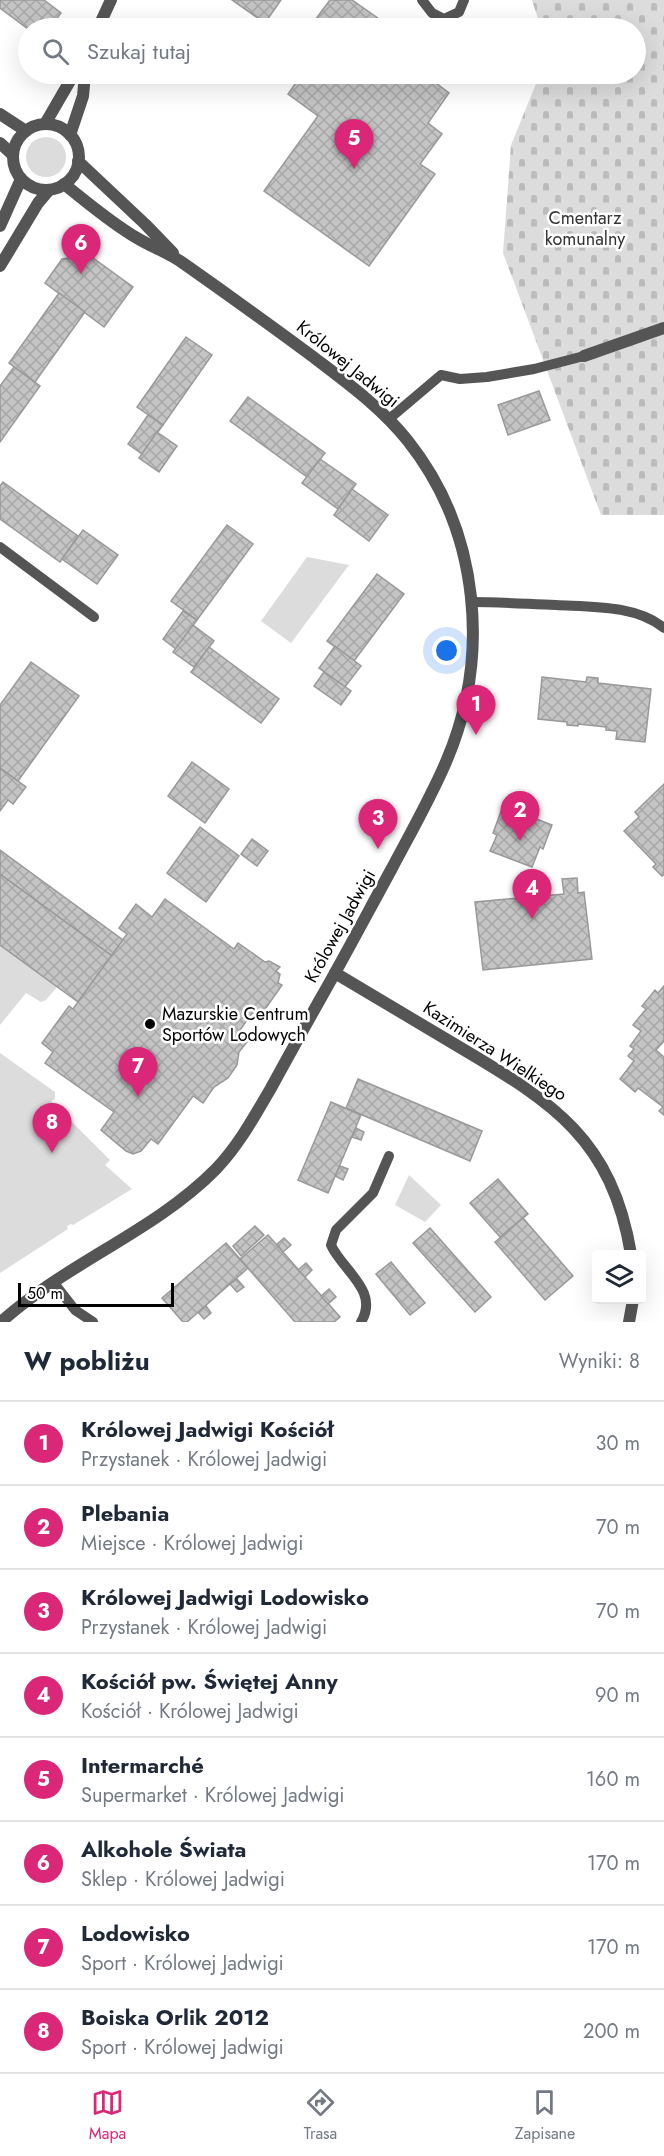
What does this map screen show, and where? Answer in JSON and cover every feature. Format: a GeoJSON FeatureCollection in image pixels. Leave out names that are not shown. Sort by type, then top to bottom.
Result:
{"type":"FeatureCollection","features":[{"type":"Feature","properties":{"kind":"street"},"geometry":{"type":"LineString","coordinates":[[103,18],[111,0]]}},
{"type":"Feature","properties":{"kind":"street"},"geometry":{"type":"LineString","coordinates":[[45,124],[68,84]]}},
{"type":"Feature","properties":{"kind":"street"},"geometry":{"type":"LineString","coordinates":[[70,135],[84,84]]}},
{"type":"Feature","properties":{"kind":"street"},"geometry":{"type":"LineString","coordinates":[[0,114],[26,131]]}},
{"type":"Feature","properties":{"kind":"street"},"geometry":{"type":"LineString","coordinates":[[0,266],[38,202],[49,190],[64,184],[71,178],[78,161],[75,143],[70,135],[58,127],[45,124],[26,131],[19,137],[13,154],[13,163],[21,179],[29,186],[49,190]]}},
{"type":"Feature","properties":{"kind":"street"},"geometry":{"type":"LineString","coordinates":[[0,143],[13,154]]}},
{"type":"Feature","properties":{"kind":"street","name":"Królowej Jadwigi"},"geometry":{"type":"LineString","coordinates":[[78,161],[145,224],[180,261]]}},
{"type":"Feature","properties":{"kind":"street"},"geometry":{"type":"LineString","coordinates":[[0,226],[21,179]]}},
{"type":"Feature","properties":{"kind":"street","name":"Królowej Jadwigi"},"geometry":{"type":"LineString","coordinates":[[1,1322],[54,1282],[190,1192],[224,1161],[246,1133],[427,804],[447,760],[464,710],[470,682],[473,647],[472,602],[464,554],[443,495],[422,459],[389,418],[362,394],[180,261],[135,236],[93,208],[64,184]]}},
{"type":"Feature","properties":{"kind":"street"},"geometry":{"type":"LineString","coordinates":[[584,356],[664,328]]}},
{"type":"Feature","properties":{"kind":"street","name":"Kazimierza Wielkiego"},"geometry":{"type":"LineString","coordinates":[[335,973],[536,1094],[561,1114],[592,1150],[610,1182],[627,1231],[630,1250]]}},
{"type":"Feature","properties":{"kind":"street"},"geometry":{"type":"LineString","coordinates":[[629,1322],[632,1304]]}},
{"type":"Feature","properties":{"kind":"lane"},"geometry":{"type":"LineString","coordinates":[[422,0],[432,13],[442,18]]}},
{"type":"Feature","properties":{"kind":"lane"},"geometry":{"type":"LineString","coordinates":[[446,18],[459,12],[464,0]]}},
{"type":"Feature","properties":{"kind":"lane"},"geometry":{"type":"LineString","coordinates":[[389,418],[441,375],[460,379],[487,377],[534,369],[584,356]]}},
{"type":"Feature","properties":{"kind":"lane"},"geometry":{"type":"LineString","coordinates":[[0,547],[94,617]]}},
{"type":"Feature","properties":{"kind":"lane"},"geometry":{"type":"LineString","coordinates":[[472,602],[595,606],[634,613],[664,628]]}},
{"type":"Feature","properties":{"kind":"lane"},"geometry":{"type":"LineString","coordinates":[[361,1322],[366,1304],[363,1286],[334,1252],[331,1245],[336,1230],[373,1193],[389,1156]]}},
{"type":"Feature","properties":{"kind":"lane"},"geometry":{"type":"LineString","coordinates":[[54,1282],[75,1310],[93,1322]]}},
{"type":"Feature","properties":{"kind":"green space","name":"Cmentarz komunalny"},"geometry":{"type":"Polygon","coordinates":[[[532,0],[664,0],[664,515],[601,515],[503,253],[511,145],[536,84],[646,84],[646,18],[538,18],[532,0]]]}},
{"type":"Feature","properties":{"kind":"green space"},"geometry":{"type":"Polygon","coordinates":[[[46,137],[54,138],[60,143],[65,149],[65,165],[60,171],[54,176],[46,177],[38,176],[32,171],[27,165],[26,157],[27,149],[32,143],[38,138],[46,137]]]}},
{"type":"Feature","properties":{"kind":"green space"},"geometry":{"type":"Polygon","coordinates":[[[307,557],[349,565],[291,643],[261,621],[307,557]]]}},
{"type":"Feature","properties":{"kind":"green space"},"geometry":{"type":"Polygon","coordinates":[[[0,945],[57,987],[46,1000],[41,1002],[26,993],[0,1025],[0,945]]]}},
{"type":"Feature","properties":{"kind":"green space"},"geometry":{"type":"Polygon","coordinates":[[[0,1053],[55,1092],[55,1099],[51,1101],[110,1160],[105,1165],[132,1189],[73,1225],[67,1226],[68,1229],[0,1273],[0,1053]]]}},
{"type":"Feature","properties":{"kind":"green space"},"geometry":{"type":"Polygon","coordinates":[[[409,1175],[441,1205],[425,1222],[395,1205],[409,1175]]]}},
{"type":"Feature","properties":{"kind":"building"},"geometry":{"type":"Polygon","coordinates":[[[0,0],[44,0],[61,13],[57,18],[18,18],[18,22],[0,8],[0,0]]]}},
{"type":"Feature","properties":{"kind":"building"},"geometry":{"type":"Polygon","coordinates":[[[232,0],[281,0],[268,18],[258,18],[232,0]]]}},
{"type":"Feature","properties":{"kind":"building"},"geometry":{"type":"Polygon","coordinates":[[[330,0],[352,0],[378,18],[316,18],[330,0]]]}},
{"type":"Feature","properties":{"kind":"building"},"geometry":{"type":"Polygon","coordinates":[[[295,84],[437,84],[449,93],[428,123],[442,134],[420,164],[435,174],[369,266],[264,191],[318,116],[288,94],[295,84]]]}},
{"type":"Feature","properties":{"kind":"building"},"geometry":{"type":"Polygon","coordinates":[[[89,255],[133,287],[104,327],[45,283],[62,259],[89,255]]]}},
{"type":"Feature","properties":{"kind":"building"},"geometry":{"type":"Polygon","coordinates":[[[59,293],[85,312],[35,382],[9,363],[59,293]]]}},
{"type":"Feature","properties":{"kind":"building"},"geometry":{"type":"Polygon","coordinates":[[[186,337],[212,355],[163,425],[137,407],[186,337]]]}},
{"type":"Feature","properties":{"kind":"building"},"geometry":{"type":"Polygon","coordinates":[[[14,367],[40,386],[0,442],[0,386],[14,367]]]}},
{"type":"Feature","properties":{"kind":"building"},"geometry":{"type":"Polygon","coordinates":[[[539,391],[550,420],[508,435],[498,405],[539,391]]]}},
{"type":"Feature","properties":{"kind":"building"},"geometry":{"type":"Polygon","coordinates":[[[248,397],[325,453],[307,477],[230,421],[248,397]]]}},
{"type":"Feature","properties":{"kind":"building"},"geometry":{"type":"Polygon","coordinates":[[[148,415],[163,425],[142,454],[128,444],[148,415]]]}},
{"type":"Feature","properties":{"kind":"building"},"geometry":{"type":"Polygon","coordinates":[[[157,432],[177,446],[159,472],[139,458],[157,432]]]}},
{"type":"Feature","properties":{"kind":"building"},"geometry":{"type":"Polygon","coordinates":[[[320,459],[356,484],[338,509],[302,483],[320,459]]]}},
{"type":"Feature","properties":{"kind":"building"},"geometry":{"type":"Polygon","coordinates":[[[3,482],[78,536],[60,562],[0,519],[0,486],[3,482]]]}},
{"type":"Feature","properties":{"kind":"building"},"geometry":{"type":"Polygon","coordinates":[[[352,489],[388,515],[369,541],[334,515],[352,489]]]}},
{"type":"Feature","properties":{"kind":"building"},"geometry":{"type":"Polygon","coordinates":[[[227,525],[253,544],[197,620],[171,601],[227,525]]]}},
{"type":"Feature","properties":{"kind":"building"},"geometry":{"type":"Polygon","coordinates":[[[83,530],[118,555],[97,584],[62,559],[83,530]]]}},
{"type":"Feature","properties":{"kind":"building"},"geometry":{"type":"Polygon","coordinates":[[[377,574],[404,594],[354,661],[327,641],[377,574]]]}},
{"type":"Feature","properties":{"kind":"building"},"geometry":{"type":"Polygon","coordinates":[[[183,611],[197,620],[176,649],[163,639],[183,611]]]}},
{"type":"Feature","properties":{"kind":"building"},"geometry":{"type":"Polygon","coordinates":[[[193,625],[214,641],[194,667],[173,652],[193,625]]]}},
{"type":"Feature","properties":{"kind":"building"},"geometry":{"type":"Polygon","coordinates":[[[335,646],[361,666],[345,687],[319,668],[335,646]]]}},
{"type":"Feature","properties":{"kind":"building"},"geometry":{"type":"Polygon","coordinates":[[[209,647],[279,699],[261,723],[191,672],[209,647]]]}},
{"type":"Feature","properties":{"kind":"building"},"geometry":{"type":"Polygon","coordinates":[[[31,662],[79,696],[18,781],[0,768],[0,705],[31,662]]]}},
{"type":"Feature","properties":{"kind":"building"},"geometry":{"type":"Polygon","coordinates":[[[324,672],[351,691],[341,705],[314,686],[324,672]]]}},
{"type":"Feature","properties":{"kind":"building"},"geometry":{"type":"Polygon","coordinates":[[[542,677],[586,682],[587,677],[598,678],[598,683],[651,689],[645,742],[616,739],[617,731],[606,730],[606,727],[567,725],[567,722],[538,719],[542,677]]]}},
{"type":"Feature","properties":{"kind":"building"},"geometry":{"type":"Polygon","coordinates":[[[192,762],[229,789],[205,823],[168,796],[192,762]]]}},
{"type":"Feature","properties":{"kind":"building"},"geometry":{"type":"Polygon","coordinates":[[[0,768],[26,787],[13,804],[8,800],[0,811],[0,768]]]}},
{"type":"Feature","properties":{"kind":"building"},"geometry":{"type":"Polygon","coordinates":[[[664,784],[664,875],[662,876],[653,867],[656,864],[624,831],[639,817],[635,812],[664,784]]]}},
{"type":"Feature","properties":{"kind":"building"},"geometry":{"type":"Polygon","coordinates":[[[503,806],[552,825],[543,849],[540,847],[532,867],[490,851],[497,835],[493,833],[503,806]]]}},
{"type":"Feature","properties":{"kind":"building"},"geometry":{"type":"Polygon","coordinates":[[[200,827],[239,856],[206,902],[167,873],[200,827]]]}},
{"type":"Feature","properties":{"kind":"building"},"geometry":{"type":"Polygon","coordinates":[[[252,839],[268,851],[257,866],[241,854],[252,839]]]}},
{"type":"Feature","properties":{"kind":"building"},"geometry":{"type":"Polygon","coordinates":[[[0,850],[123,940],[112,956],[0,874],[0,850]]]}},
{"type":"Feature","properties":{"kind":"building"},"geometry":{"type":"Polygon","coordinates":[[[0,874],[112,956],[78,1002],[0,945],[0,874]]]}},
{"type":"Feature","properties":{"kind":"building"},"geometry":{"type":"Polygon","coordinates":[[[577,878],[578,893],[584,892],[592,959],[483,970],[475,902],[564,894],[562,879],[577,878]]]}},
{"type":"Feature","properties":{"kind":"building","name":"Mazurskie Centrum Sportów Lodowych"},"geometry":{"type":"Polygon","coordinates":[[[165,899],[234,949],[238,943],[265,962],[269,961],[280,967],[276,971],[280,974],[278,983],[282,985],[259,1018],[253,1012],[240,1030],[250,1038],[239,1052],[237,1065],[228,1078],[214,1087],[203,1103],[193,1096],[158,1144],[151,1139],[141,1151],[133,1154],[101,1130],[114,1112],[45,1063],[53,1052],[42,1043],[69,1006],[73,1009],[127,934],[119,928],[136,904],[152,917],[165,899]]]}},
{"type":"Feature","properties":{"kind":"building"},"geometry":{"type":"Polygon","coordinates":[[[664,986],[664,1041],[656,1050],[664,1057],[664,1115],[659,1111],[663,1107],[638,1088],[635,1092],[620,1079],[634,1061],[628,1056],[634,1049],[630,1046],[641,1031],[633,1025],[646,1009],[642,1006],[655,990],[658,993],[664,986]]]}},
{"type":"Feature","properties":{"kind":"building"},"geometry":{"type":"Polygon","coordinates":[[[358,1079],[482,1131],[470,1161],[346,1108],[358,1079]]]}},
{"type":"Feature","properties":{"kind":"building"},"geometry":{"type":"Polygon","coordinates":[[[331,1102],[361,1115],[328,1193],[298,1180],[331,1102]]]}},
{"type":"Feature","properties":{"kind":"building"},"geometry":{"type":"Polygon","coordinates":[[[356,1128],[364,1132],[361,1140],[352,1137],[356,1128]]]}},
{"type":"Feature","properties":{"kind":"building"},"geometry":{"type":"Polygon","coordinates":[[[340,1166],[348,1169],[343,1180],[335,1176],[340,1166]]]}},
{"type":"Feature","properties":{"kind":"building"},"geometry":{"type":"Polygon","coordinates":[[[498,1179],[528,1214],[500,1237],[470,1203],[498,1179]]]}},
{"type":"Feature","properties":{"kind":"building"},"geometry":{"type":"Polygon","coordinates":[[[523,1218],[573,1276],[545,1300],[495,1242],[523,1218]]]}},
{"type":"Feature","properties":{"kind":"building"},"geometry":{"type":"Polygon","coordinates":[[[255,1226],[264,1235],[241,1256],[233,1246],[255,1226]]]}},
{"type":"Feature","properties":{"kind":"building"},"geometry":{"type":"Polygon","coordinates":[[[430,1228],[491,1297],[475,1312],[413,1243],[430,1228]]]}},
{"type":"Feature","properties":{"kind":"building"},"geometry":{"type":"Polygon","coordinates":[[[268,1235],[340,1317],[334,1322],[295,1322],[240,1259],[268,1235]]]}},
{"type":"Feature","properties":{"kind":"building"},"geometry":{"type":"Polygon","coordinates":[[[284,1238],[291,1245],[283,1252],[277,1244],[284,1238]]]}},
{"type":"Feature","properties":{"kind":"building"},"geometry":{"type":"Polygon","coordinates":[[[226,1243],[248,1268],[187,1322],[183,1322],[162,1298],[226,1243]]]}},
{"type":"Feature","properties":{"kind":"building"},"geometry":{"type":"Polygon","coordinates":[[[391,1262],[425,1303],[410,1315],[376,1274],[391,1262]]]}},
{"type":"Feature","properties":{"kind":"building"},"geometry":{"type":"Polygon","coordinates":[[[306,1263],[312,1270],[305,1277],[298,1270],[306,1263]]]}},
{"type":"Feature","properties":{"kind":"building"},"geometry":{"type":"Polygon","coordinates":[[[237,1279],[244,1287],[237,1292],[230,1284],[237,1279]]]}},
{"type":"Feature","properties":{"kind":"building"},"geometry":{"type":"Polygon","coordinates":[[[329,1289],[336,1297],[328,1304],[321,1296],[329,1289]]]}},
{"type":"Feature","properties":{"kind":"building"},"geometry":{"type":"Polygon","coordinates":[[[206,1306],[211,1313],[204,1319],[198,1312],[206,1306]]]}},
{"type":"Feature","properties":{"kind":"place","name":"Intermarché"},"geometry":{"type":"Point","coordinates":[354,169]}},
{"type":"Feature","properties":{"kind":"place","name":"Alkohole Świata"},"geometry":{"type":"Point","coordinates":[81,274]}},
{"type":"Feature","properties":{"kind":"place","name":"Królowej Jadwigi Kościół"},"geometry":{"type":"Point","coordinates":[476,735]}},
{"type":"Feature","properties":{"kind":"place","name":"Plebania"},"geometry":{"type":"Point","coordinates":[520,841]}},
{"type":"Feature","properties":{"kind":"place","name":"Królowej Jadwigi Lodowisko"},"geometry":{"type":"Point","coordinates":[378,849]}},
{"type":"Feature","properties":{"kind":"place","name":"Kościół pw. Świętej Anny"},"geometry":{"type":"Point","coordinates":[532,919]}},
{"type":"Feature","properties":{"kind":"place","name":"Mazurskie Centrum Sportów Lodowych"},"geometry":{"type":"Point","coordinates":[150,1024]}},
{"type":"Feature","properties":{"kind":"place","name":"Lodowisko"},"geometry":{"type":"Point","coordinates":[138,1097]}},
{"type":"Feature","properties":{"kind":"place","name":"Boiska Orlik 2012"},"geometry":{"type":"Point","coordinates":[52,1153]}}]}
